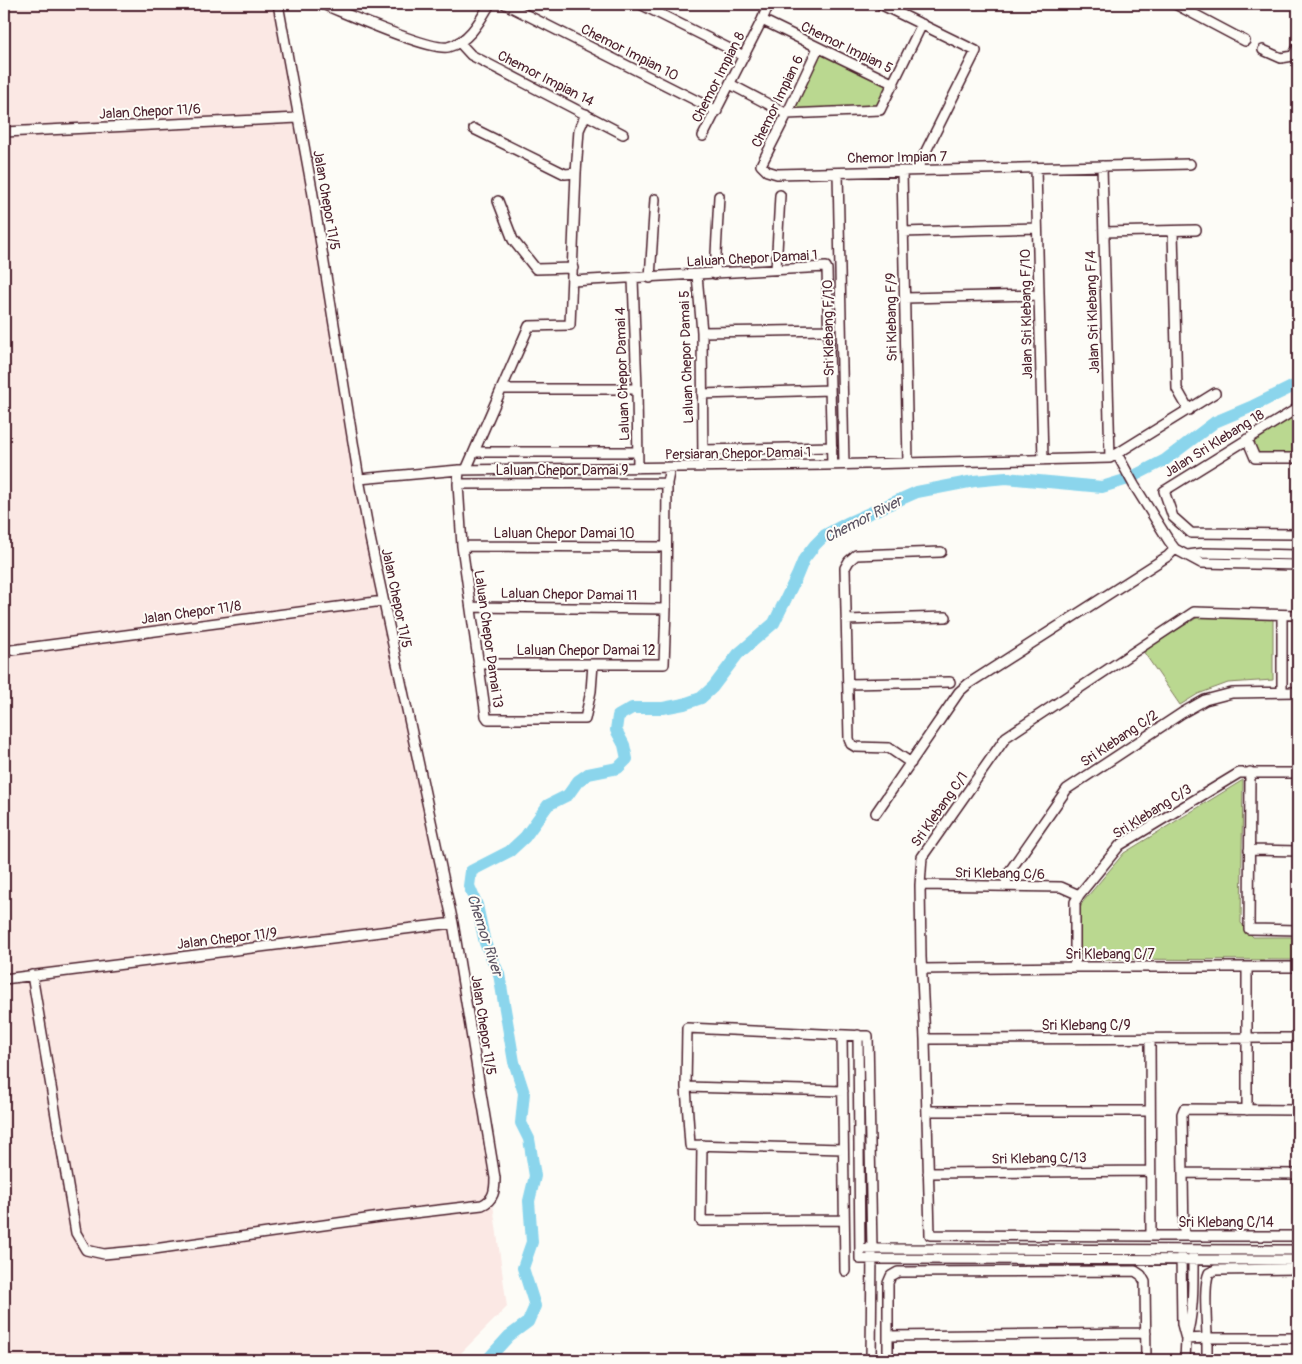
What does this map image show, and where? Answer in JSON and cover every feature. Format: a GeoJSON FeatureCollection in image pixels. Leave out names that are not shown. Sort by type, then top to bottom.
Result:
{"type":"FeatureCollection","features":[{"type":"Feature","properties":{"kind":"street","name":"Jalan Chepor 11/5"},"geometry":{"type":"LineString","coordinates":[[32,975],[76,1233],[86,1250],[104,1254],[147,1250],[380,1217],[482,1205],[488,1203],[492,1197],[495,1190],[495,1178],[453,923],[383,601],[359,479],[314,198],[278,4]]}},
{"type":"Feature","properties":{"kind":"street"},"geometry":{"type":"LineString","coordinates":[[322,4],[408,38],[439,48],[459,42],[468,35],[479,23],[490,4]]}},
{"type":"Feature","properties":{"kind":"street","name":"Chemor Impian 10"},"geometry":{"type":"LineString","coordinates":[[505,4],[717,111]]}},
{"type":"Feature","properties":{"kind":"street"},"geometry":{"type":"LineString","coordinates":[[640,4],[744,56]]}},
{"type":"Feature","properties":{"kind":"street","name":"Chemor Impian 8"},"geometry":{"type":"LineString","coordinates":[[703,136],[769,4]]}},
{"type":"Feature","properties":{"kind":"street"},"geometry":{"type":"LineString","coordinates":[[880,4],[976,51],[919,165]]}},
{"type":"Feature","properties":{"kind":"street"},"geometry":{"type":"LineString","coordinates":[[1175,4],[1245,40]]}},
{"type":"Feature","properties":{"kind":"street","name":"Chemor Impian 5"},"geometry":{"type":"LineString","coordinates":[[762,20],[894,84]]}},
{"type":"Feature","properties":{"kind":"street"},"geometry":{"type":"LineString","coordinates":[[730,84],[787,114],[880,110],[922,24]]}},
{"type":"Feature","properties":{"kind":"street","name":"Chemor Impian 14"},"geometry":{"type":"LineString","coordinates":[[459,42],[471,55],[624,134]]}},
{"type":"Feature","properties":{"kind":"street"},"geometry":{"type":"LineString","coordinates":[[1263,50],[1283,59],[1293,56],[1298,47]]}},
{"type":"Feature","properties":{"kind":"street","name":"Chemor Impian 6"},"geometry":{"type":"LineString","coordinates":[[761,165],[818,48]]}},
{"type":"Feature","properties":{"kind":"street"},"geometry":{"type":"LineString","coordinates":[[463,470],[475,452],[530,326],[570,325],[579,130],[586,114]]}},
{"type":"Feature","properties":{"kind":"street","name":"Jalan Chepor 11/6"},"geometry":{"type":"LineString","coordinates":[[4,132],[298,118]]}},
{"type":"Feature","properties":{"kind":"street"},"geometry":{"type":"LineString","coordinates":[[474,129],[565,174],[576,173]]}},
{"type":"Feature","properties":{"kind":"street","name":"Chemor Impian 7"},"geometry":{"type":"LineString","coordinates":[[761,165],[767,171],[777,174],[1190,164]]}},
{"type":"Feature","properties":{"kind":"street","name":"Jalan Sri Klebang F/4"},"geometry":{"type":"LineString","coordinates":[[1102,166],[1113,456]]}},
{"type":"Feature","properties":{"kind":"street","name":"Jalan Sri Klebang F/10"},"geometry":{"type":"LineString","coordinates":[[1036,168],[1043,460]]}},
{"type":"Feature","properties":{"kind":"street","name":"Sri Klebang F/9"},"geometry":{"type":"LineString","coordinates":[[902,171],[908,463]]}},
{"type":"Feature","properties":{"kind":"street","name":"Sri Klebang F/10"},"geometry":{"type":"LineString","coordinates":[[838,173],[844,464]]}},
{"type":"Feature","properties":{"kind":"street"},"geometry":{"type":"LineString","coordinates":[[776,270],[780,195]]}},
{"type":"Feature","properties":{"kind":"street"},"geometry":{"type":"LineString","coordinates":[[715,274],[719,196]]}},
{"type":"Feature","properties":{"kind":"street"},"geometry":{"type":"LineString","coordinates":[[650,278],[655,200]]}},
{"type":"Feature","properties":{"kind":"street"},"geometry":{"type":"LineString","coordinates":[[498,201],[513,240],[536,269],[573,268]]}},
{"type":"Feature","properties":{"kind":"street"},"geometry":{"type":"LineString","coordinates":[[902,232],[1037,228]]}},
{"type":"Feature","properties":{"kind":"street"},"geometry":{"type":"LineString","coordinates":[[1173,230],[1177,389],[1189,410]]}},
{"type":"Feature","properties":{"kind":"street"},"geometry":{"type":"LineString","coordinates":[[1104,232],[1196,230]]}},
{"type":"Feature","properties":{"kind":"street","name":"Laluan Chepor Damai 1"},"geometry":{"type":"LineString","coordinates":[[572,281],[823,267],[828,269],[832,465]]}},
{"type":"Feature","properties":{"kind":"street","name":"Laluan Chepor Damai 5"},"geometry":{"type":"LineString","coordinates":[[697,275],[702,332],[703,467]]}},
{"type":"Feature","properties":{"kind":"street","name":"Laluan Chepor Damai 4"},"geometry":{"type":"LineString","coordinates":[[633,279],[638,468]]}},
{"type":"Feature","properties":{"kind":"street"},"geometry":{"type":"LineString","coordinates":[[906,298],[1039,295]]}},
{"type":"Feature","properties":{"kind":"street"},"geometry":{"type":"LineString","coordinates":[[702,332],[829,330]]}},
{"type":"Feature","properties":{"kind":"street"},"geometry":{"type":"LineString","coordinates":[[502,389],[637,389]]}},
{"type":"Feature","properties":{"kind":"street"},"geometry":{"type":"LineString","coordinates":[[702,394],[830,390]]}},
{"type":"Feature","properties":{"kind":"street","name":"Persiaran Chepor Damai 1"},"geometry":{"type":"LineString","coordinates":[[359,479],[463,470],[832,465],[1043,460],[1113,456],[1216,393]]}},
{"type":"Feature","properties":{"kind":"street","name":"Jalan Sri Klebang 18"},"geometry":{"type":"LineString","coordinates":[[1298,408],[1164,491],[1173,517],[1191,533],[1298,534]]}},
{"type":"Feature","properties":{"kind":"street"},"geometry":{"type":"LineString","coordinates":[[1247,439],[1255,458],[1298,458]]}},
{"type":"Feature","properties":{"kind":"street"},"geometry":{"type":"LineString","coordinates":[[703,450],[832,447]]}},
{"type":"Feature","properties":{"kind":"street"},"geometry":{"type":"LineString","coordinates":[[475,452],[638,452]]}},
{"type":"Feature","properties":{"kind":"street"},"geometry":{"type":"LineString","coordinates":[[1113,456],[1123,467],[1174,549],[1188,555],[1201,564],[1298,565]]}},
{"type":"Feature","properties":{"kind":"street"},"geometry":{"type":"LineString","coordinates":[[666,609],[667,483],[670,468]]}},
{"type":"Feature","properties":{"kind":"street","name":"Laluan Chepor Damai 13"},"geometry":{"type":"LineString","coordinates":[[463,470],[458,484],[462,546],[478,664],[488,719],[582,720],[587,717],[593,664]]}},
{"type":"Feature","properties":{"kind":"street","name":"Laluan Chepor Damai 9"},"geometry":{"type":"LineString","coordinates":[[458,484],[667,483]]}},
{"type":"Feature","properties":{"kind":"street","name":"Laluan Chepor Damai 10"},"geometry":{"type":"LineString","coordinates":[[462,546],[666,547]]}},
{"type":"Feature","properties":{"kind":"street"},"geometry":{"type":"LineString","coordinates":[[876,813],[959,692],[968,684],[1168,556],[1174,549]]}},
{"type":"Feature","properties":{"kind":"street"},"geometry":{"type":"LineString","coordinates":[[911,763],[889,748],[856,747],[851,744],[849,739],[845,568],[856,555],[942,552]]}},
{"type":"Feature","properties":{"kind":"street"},"geometry":{"type":"LineString","coordinates":[[1188,555],[1203,553],[1298,555]]}},
{"type":"Feature","properties":{"kind":"street","name":"Jalan Chepor 11/8"},"geometry":{"type":"LineString","coordinates":[[4,651],[383,601]]}},
{"type":"Feature","properties":{"kind":"street","name":"Laluan Chepor Damai 11"},"geometry":{"type":"LineString","coordinates":[[471,607],[666,609]]}},
{"type":"Feature","properties":{"kind":"street","name":"Laluan Chepor Damai 12"},"geometry":{"type":"LineString","coordinates":[[478,664],[664,664],[666,609]]}},
{"type":"Feature","properties":{"kind":"street","name":"Sri Klebang C/1"},"geometry":{"type":"LineString","coordinates":[[1150,1171],[1151,1236],[930,1235],[920,885],[922,857],[1006,737],[1194,612],[1298,615]]}},
{"type":"Feature","properties":{"kind":"street"},"geometry":{"type":"LineString","coordinates":[[1282,615],[1282,692]]}},
{"type":"Feature","properties":{"kind":"street"},"geometry":{"type":"LineString","coordinates":[[846,620],[946,617]]}},
{"type":"Feature","properties":{"kind":"street"},"geometry":{"type":"LineString","coordinates":[[848,684],[950,682]]}},
{"type":"Feature","properties":{"kind":"street","name":"Sri Klebang C/2"},"geometry":{"type":"LineString","coordinates":[[1006,886],[1007,875],[1066,790],[1182,713],[1205,700],[1232,693],[1298,692]]}},
{"type":"Feature","properties":{"kind":"street"},"geometry":{"type":"LineString","coordinates":[[1250,772],[1249,929],[1298,930]]}},
{"type":"Feature","properties":{"kind":"street","name":"Sri Klebang C/3"},"geometry":{"type":"LineString","coordinates":[[1079,895],[1120,845],[1239,773],[1298,772]]}},
{"type":"Feature","properties":{"kind":"street"},"geometry":{"type":"LineString","coordinates":[[1249,850],[1298,851]]}},
{"type":"Feature","properties":{"kind":"street","name":"Sri Klebang C/6"},"geometry":{"type":"LineString","coordinates":[[920,885],[1061,887],[1079,895]]}},
{"type":"Feature","properties":{"kind":"street"},"geometry":{"type":"LineString","coordinates":[[1075,967],[1075,908],[1079,895]]}},
{"type":"Feature","properties":{"kind":"street","name":"Jalan Chepor 11/9"},"geometry":{"type":"LineString","coordinates":[[4,979],[453,923]]}},
{"type":"Feature","properties":{"kind":"street"},"geometry":{"type":"LineString","coordinates":[[1247,967],[1247,1110]]}},
{"type":"Feature","properties":{"kind":"street","name":"Sri Klebang C/7"},"geometry":{"type":"LineString","coordinates":[[922,969],[1298,967]]}},
{"type":"Feature","properties":{"kind":"street"},"geometry":{"type":"LineString","coordinates":[[843,1149],[690,1145],[686,1087],[687,1028],[868,1036],[872,1249],[871,1360]]}},
{"type":"Feature","properties":{"kind":"street"},"geometry":{"type":"LineString","coordinates":[[842,1035],[845,1271]]}},
{"type":"Feature","properties":{"kind":"street"},"geometry":{"type":"LineString","coordinates":[[858,1035],[860,1260],[1298,1260]]}},
{"type":"Feature","properties":{"kind":"street","name":"Sri Klebang C/9"},"geometry":{"type":"LineString","coordinates":[[925,1039],[1298,1038]]}},
{"type":"Feature","properties":{"kind":"street"},"geometry":{"type":"LineString","coordinates":[[1150,1039],[1150,1171]]}},
{"type":"Feature","properties":{"kind":"street"},"geometry":{"type":"LineString","coordinates":[[686,1087],[843,1090]]}},
{"type":"Feature","properties":{"kind":"street"},"geometry":{"type":"LineString","coordinates":[[1184,1236],[1182,1114],[1184,1109],[1298,1110]]}},
{"type":"Feature","properties":{"kind":"street"},"geometry":{"type":"LineString","coordinates":[[927,1111],[1150,1111]]}},
{"type":"Feature","properties":{"kind":"street"},"geometry":{"type":"LineString","coordinates":[[702,1146],[700,1221],[844,1220]]}},
{"type":"Feature","properties":{"kind":"street","name":"Sri Klebang C/13"},"geometry":{"type":"LineString","coordinates":[[928,1173],[1150,1171]]}},
{"type":"Feature","properties":{"kind":"street"},"geometry":{"type":"LineString","coordinates":[[1183,1173],[1298,1174]]}},
{"type":"Feature","properties":{"kind":"street","name":"Sri Klebang C/14"},"geometry":{"type":"LineString","coordinates":[[1153,1236],[1298,1236]]}},
{"type":"Feature","properties":{"kind":"street"},"geometry":{"type":"LineString","coordinates":[[860,1249],[1298,1250]]}},
{"type":"Feature","properties":{"kind":"street"},"geometry":{"type":"LineString","coordinates":[[1181,1250],[1182,1324],[1186,1339]]}},
{"type":"Feature","properties":{"kind":"street"},"geometry":{"type":"LineString","coordinates":[[1185,1360],[1186,1339],[1190,1325],[1193,1295],[1193,1250]]}},
{"type":"Feature","properties":{"kind":"street"},"geometry":{"type":"LineString","coordinates":[[1207,1360],[1207,1278],[1209,1273],[1215,1270],[1298,1270]]}},
{"type":"Feature","properties":{"kind":"street"},"geometry":{"type":"LineString","coordinates":[[888,1360],[888,1282],[891,1276],[898,1272],[1135,1271],[1141,1275],[1145,1282],[1146,1360]]}},
{"type":"Feature","properties":{"kind":"street"},"geometry":{"type":"LineString","coordinates":[[888,1336],[1146,1333]]}},
{"type":"Feature","properties":{"kind":"street"},"geometry":{"type":"LineString","coordinates":[[1186,1339],[1298,1338]]}},
{"type":"Feature","properties":{"kind":"shaded area"},"geometry":{"type":"Polygon","coordinates":[[[4,4],[281,4],[359,479],[453,923],[495,1178],[492,1197],[507,1307],[454,1360],[4,1360],[4,4]]]}},
{"type":"Feature","properties":{"kind":"green space"},"geometry":{"type":"Polygon","coordinates":[[[818,48],[894,84],[880,110],[787,114],[818,48]]]}},
{"type":"Feature","properties":{"kind":"green space"},"geometry":{"type":"Polygon","coordinates":[[[1298,408],[1298,458],[1255,458],[1247,439],[1298,408]]]}},
{"type":"Feature","properties":{"kind":"green space"},"geometry":{"type":"Polygon","coordinates":[[[1198,617],[1273,619],[1273,680],[1228,683],[1198,694],[1180,705],[1143,651],[1198,617]]]}},
{"type":"Feature","properties":{"kind":"green space"},"geometry":{"type":"Polygon","coordinates":[[[1243,780],[1241,923],[1253,937],[1298,937],[1298,960],[1088,959],[1080,955],[1078,915],[1082,903],[1124,853],[1243,780]]]}},
{"type":"Feature","properties":{"kind":"waterway","name":"Chemor River"},"geometry":{"type":"LineString","coordinates":[[487,1360],[509,1336],[528,1322],[535,1306],[523,1268],[532,1242],[529,1201],[535,1176],[529,1139],[521,1123],[524,1093],[514,1062],[499,974],[485,943],[477,905],[469,886],[471,871],[510,851],[525,837],[548,805],[568,795],[578,781],[588,774],[618,768],[627,759],[624,745],[616,730],[618,716],[632,708],[663,708],[684,704],[701,698],[713,687],[738,654],[774,623],[804,559],[825,535],[847,523],[917,492],[974,481],[1006,478],[1102,487],[1128,479],[1165,460],[1215,422],[1298,384]]}}]}
